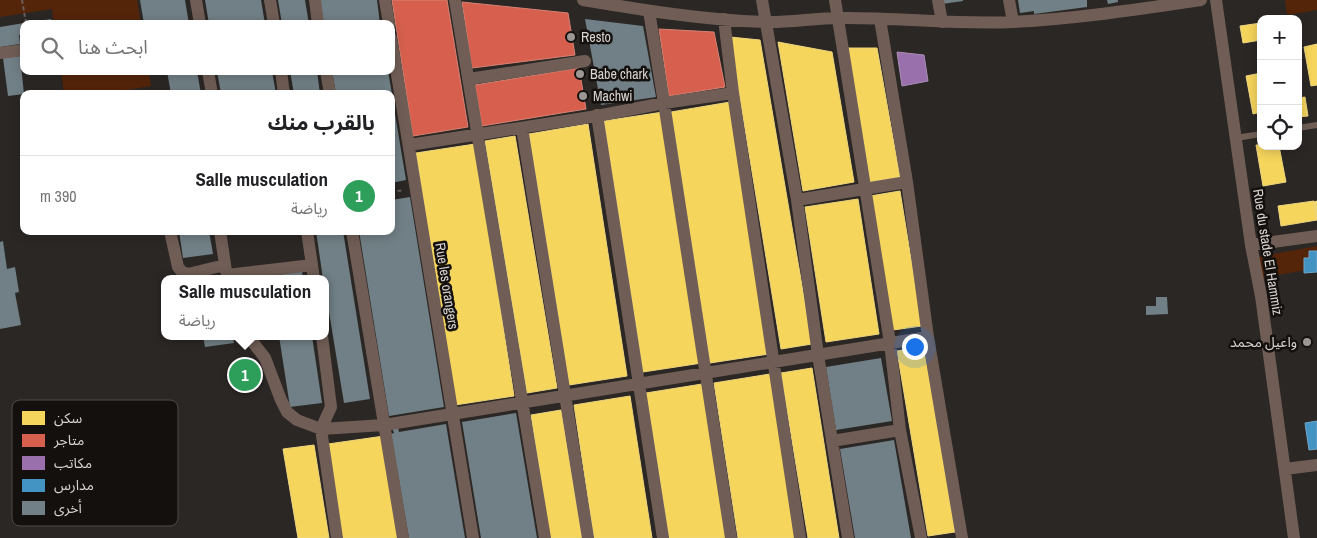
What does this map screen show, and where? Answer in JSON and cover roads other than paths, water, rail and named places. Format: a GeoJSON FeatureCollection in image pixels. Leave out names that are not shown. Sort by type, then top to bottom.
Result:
{"type":"FeatureCollection","features":[{"type":"Feature","properties":{"kind":"street"},"geometry":{"type":"LineString","coordinates":[[196,0],[199,20]]}},
{"type":"Feature","properties":{"kind":"street"},"geometry":{"type":"LineString","coordinates":[[270,0],[273,20]]}},
{"type":"Feature","properties":{"kind":"street"},"geometry":{"type":"LineString","coordinates":[[315,0],[318,20]]}},
{"type":"Feature","properties":{"kind":"street"},"geometry":{"type":"LineString","coordinates":[[385,0],[388,20]]}},
{"type":"Feature","properties":{"kind":"street"},"geometry":{"type":"LineString","coordinates":[[455,0],[545,538]]}},
{"type":"Feature","properties":{"kind":"street"},"geometry":{"type":"LineString","coordinates":[[583,0],[649,11],[766,22],[838,18],[942,22],[1013,22],[1111,14],[1201,0]]}},
{"type":"Feature","properties":{"kind":"street"},"geometry":{"type":"LineString","coordinates":[[762,0],[797,200],[818,355],[848,538]]}},
{"type":"Feature","properties":{"kind":"street"},"geometry":{"type":"LineString","coordinates":[[836,0],[890,343],[900,430],[921,538]]}},
{"type":"Feature","properties":{"kind":"street"},"geometry":{"type":"LineString","coordinates":[[938,0],[942,22]]}},
{"type":"Feature","properties":{"kind":"street"},"geometry":{"type":"LineString","coordinates":[[1010,0],[1013,22]]}},
{"type":"Feature","properties":{"kind":"street","name":"Rue du stade El Hammiz"},"geometry":{"type":"LineString","coordinates":[[1216,0],[1251,245],[1261,296],[1294,538]]}},
{"type":"Feature","properties":{"kind":"street"},"geometry":{"type":"LineString","coordinates":[[649,11],[731,538]]}},
{"type":"Feature","properties":{"kind":"street"},"geometry":{"type":"LineString","coordinates":[[724,19],[800,538]]}},
{"type":"Feature","properties":{"kind":"street"},"geometry":{"type":"LineString","coordinates":[[880,19],[908,182],[928,337],[962,538]]}},
{"type":"Feature","properties":{"kind":"street"},"geometry":{"type":"LineString","coordinates":[[0,53],[20,50]]}},
{"type":"Feature","properties":{"kind":"street"},"geometry":{"type":"LineString","coordinates":[[468,80],[585,61]]}},
{"type":"Feature","properties":{"kind":"street","name":"Rue les orangers"},"geometry":{"type":"LineString","coordinates":[[395,62],[473,538]]}},
{"type":"Feature","properties":{"kind":"street"},"geometry":{"type":"LineString","coordinates":[[209,75],[211,90]]}},
{"type":"Feature","properties":{"kind":"street"},"geometry":{"type":"LineString","coordinates":[[282,75],[283,90]]}},
{"type":"Feature","properties":{"kind":"street"},"geometry":{"type":"LineString","coordinates":[[327,75],[329,90]]}},
{"type":"Feature","properties":{"kind":"street"},"geometry":{"type":"LineString","coordinates":[[409,146],[664,103],[734,94]]}},
{"type":"Feature","properties":{"kind":"street"},"geometry":{"type":"LineString","coordinates":[[597,115],[664,538]]}},
{"type":"Feature","properties":{"kind":"street"},"geometry":{"type":"LineString","coordinates":[[522,128],[588,538]]}},
{"type":"Feature","properties":{"kind":"street"},"geometry":{"type":"LineString","coordinates":[[797,200],[908,182]]}},
{"type":"Feature","properties":{"kind":"street"},"geometry":{"type":"LineString","coordinates":[[171,235],[178,267],[182,272],[188,274],[227,273],[312,265]]}},
{"type":"Feature","properties":{"kind":"street"},"geometry":{"type":"LineString","coordinates":[[221,235],[227,273]]}},
{"type":"Feature","properties":{"kind":"street"},"geometry":{"type":"LineString","coordinates":[[308,235],[313,275]]}},
{"type":"Feature","properties":{"kind":"street"},"geometry":{"type":"LineString","coordinates":[[353,235],[403,538]]}},
{"type":"Feature","properties":{"kind":"street"},"geometry":{"type":"LineString","coordinates":[[1251,245],[1317,236]]}},
{"type":"Feature","properties":{"kind":"street"},"geometry":{"type":"LineString","coordinates":[[251,340],[265,358],[287,412],[297,420],[322,429],[384,425],[928,337]]}},
{"type":"Feature","properties":{"kind":"street"},"geometry":{"type":"LineString","coordinates":[[323,340],[331,407],[322,429],[337,538]]}},
{"type":"Feature","properties":{"kind":"street"},"geometry":{"type":"LineString","coordinates":[[832,441],[900,430]]}},
{"type":"Feature","properties":{"kind":"street"},"geometry":{"type":"LineString","coordinates":[[1285,470],[1317,465]]}},
{"type":"Feature","properties":{"kind":"lane"},"geometry":{"type":"LineString","coordinates":[[1302,127],[1317,125]]}},
{"type":"Feature","properties":{"kind":"lane"},"geometry":{"type":"LineString","coordinates":[[1236,138],[1257,135]]}},
{"type":"Feature","properties":{"kind":"place","name":"Resto"},"geometry":{"type":"Point","coordinates":[571,37]}},
{"type":"Feature","properties":{"kind":"place","name":"Babe chark"},"geometry":{"type":"Point","coordinates":[580,74]}},
{"type":"Feature","properties":{"kind":"place","name":"Machwi"},"geometry":{"type":"Point","coordinates":[583,96]}},
{"type":"Feature","properties":{"kind":"place","name":"واعيل محمد"},"geometry":{"type":"Point","coordinates":[1307,342]}},
{"type":"Feature","properties":{"kind":"place","name":"Salle musculation"},"geometry":{"type":"Point","coordinates":[245,375]}}]}
